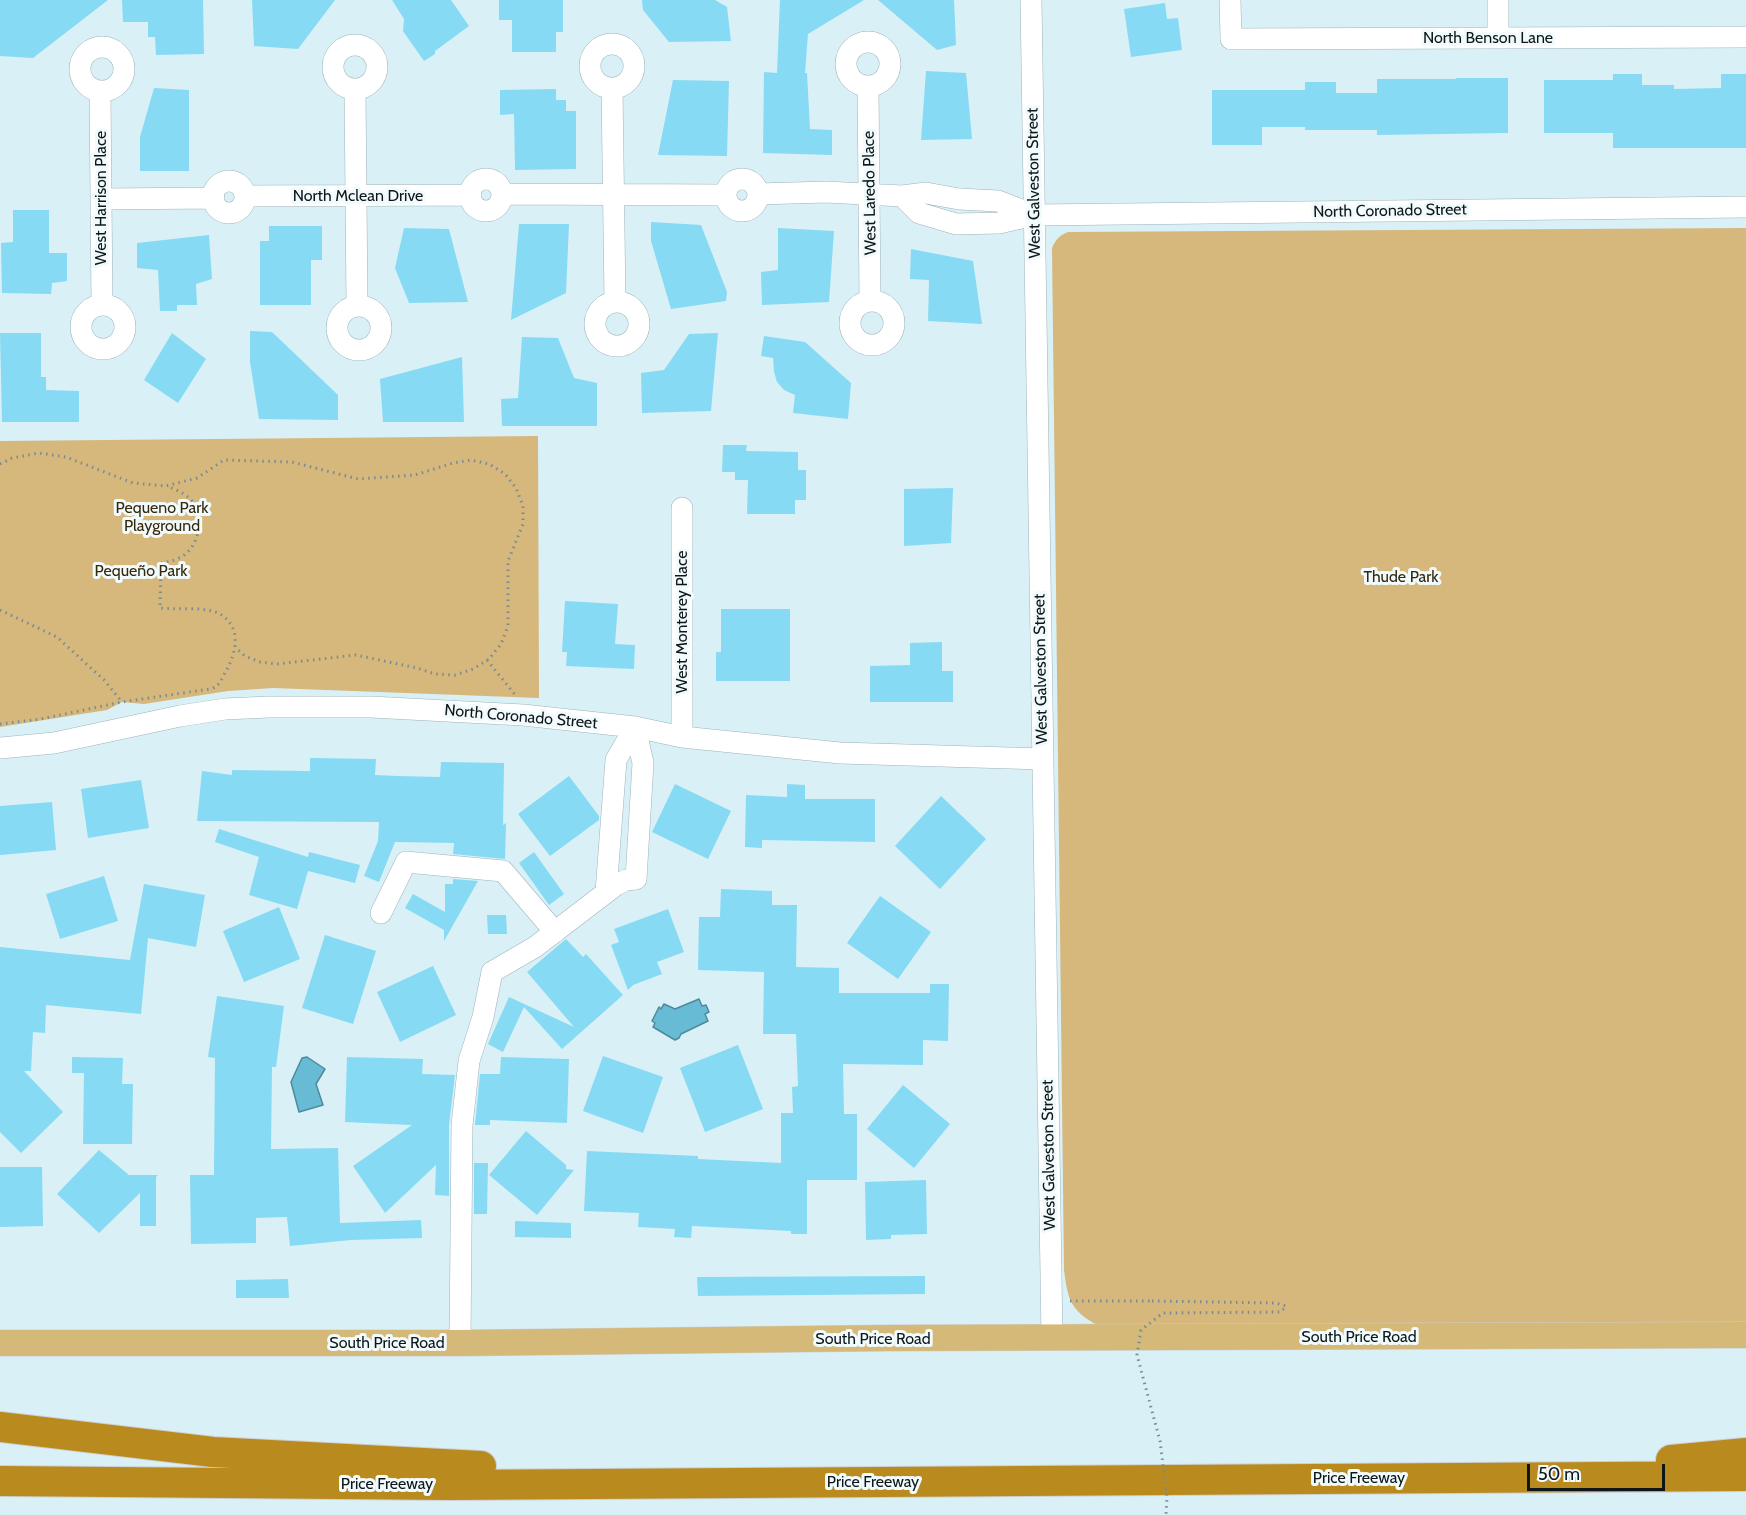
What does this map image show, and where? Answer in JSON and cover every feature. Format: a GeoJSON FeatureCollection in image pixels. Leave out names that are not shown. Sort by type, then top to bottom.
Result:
{"type":"FeatureCollection","features":[{"type":"Feature","properties":{"kind":"highway"},"geometry":{"type":"LineString","coordinates":[[0,1427],[213,1452],[727,1482]]}},
{"type":"Feature","properties":{"kind":"highway"},"geometry":{"type":"LineString","coordinates":[[1547,1477],[1699,1456],[1746,1453]]}},
{"type":"Feature","properties":{"kind":"highway","name":"Price Freeway"},"geometry":{"type":"LineString","coordinates":[[0,1481],[437,1485],[1746,1476]]}},
{"type":"Feature","properties":{"kind":"main road","name":"South Price Road"},"geometry":{"type":"LineString","coordinates":[[0,1343],[460,1343],[1746,1335]]}},
{"type":"Feature","properties":{"kind":"street","name":"West Galveston Street"},"geometry":{"type":"LineString","coordinates":[[1031,0],[1052,1338]]}},
{"type":"Feature","properties":{"kind":"street","name":"North Benson Lane"},"geometry":{"type":"LineString","coordinates":[[1230,0],[1231,39],[1746,37]]}},
{"type":"Feature","properties":{"kind":"street"},"geometry":{"type":"LineString","coordinates":[[1498,0],[1498,38]]}},
{"type":"Feature","properties":{"kind":"street","name":"West Laredo Place"},"geometry":{"type":"LineString","coordinates":[[868,86],[870,301]]}},
{"type":"Feature","properties":{"kind":"street"},"geometry":{"type":"LineString","coordinates":[[612,88],[615,301]]}},
{"type":"Feature","properties":{"kind":"street"},"geometry":{"type":"LineString","coordinates":[[356,90],[357,305]]}},
{"type":"Feature","properties":{"kind":"street","name":"West Harrison Place"},"geometry":{"type":"LineString","coordinates":[[100,92],[102,305]]}},
{"type":"Feature","properties":{"kind":"street","name":"North Mclean Drive"},"geometry":{"type":"LineString","coordinates":[[101,199],[214,198],[218,208],[233,212],[242,206],[245,196],[471,195],[473,186],[486,179],[495,182],[502,194],[726,195],[730,205],[745,210],[754,204],[758,194],[826,192],[902,196],[926,193],[959,199],[998,201],[1034,215]]}},
{"type":"Feature","properties":{"kind":"street"},"geometry":{"type":"LineString","coordinates":[[902,196],[919,213],[956,224],[999,223],[1034,215]]}},
{"type":"Feature","properties":{"kind":"street"},"geometry":{"type":"LineString","coordinates":[[956,224],[959,199]]}},
{"type":"Feature","properties":{"kind":"street","name":"North Coronado Street"},"geometry":{"type":"LineString","coordinates":[[1034,215],[1746,207]]}},
{"type":"Feature","properties":{"kind":"street","name":"West Monterey Place"},"geometry":{"type":"LineString","coordinates":[[682,508],[682,737]]}},
{"type":"Feature","properties":{"kind":"street","name":"North Coronado Street"},"geometry":{"type":"LineString","coordinates":[[0,748],[54,743],[180,716],[225,709],[269,706],[371,706],[532,716],[634,727],[682,737],[840,753],[1043,759]]}},
{"type":"Feature","properties":{"kind":"street"},"geometry":{"type":"LineString","coordinates":[[460,1343],[462,1125],[469,1061],[483,1017],[492,972],[535,947],[606,892],[626,880],[636,879],[643,763],[634,727]]}},
{"type":"Feature","properties":{"kind":"street"},"geometry":{"type":"LineString","coordinates":[[606,892],[616,760],[634,727]]}},
{"type":"Feature","properties":{"kind":"street"},"geometry":{"type":"LineString","coordinates":[[381,913],[406,862],[503,871],[555,932]]}},
{"type":"Feature","properties":{"kind":"path"},"geometry":{"type":"LineString","coordinates":[[0,464],[12,458],[39,453],[66,457],[133,483],[166,486],[183,493],[193,502],[198,516],[199,530],[192,546],[181,558],[161,563],[159,608],[206,610],[219,613],[227,620],[235,634],[236,648],[228,668],[214,688],[122,702],[41,719],[0,724]]}},
{"type":"Feature","properties":{"kind":"path"},"geometry":{"type":"LineString","coordinates":[[166,486],[197,478],[224,460],[292,462],[358,479],[415,475],[471,460],[489,464],[505,474],[516,488],[523,506],[523,524],[508,561],[508,626],[501,644],[487,660],[473,669],[454,675],[435,674],[356,655],[277,664],[260,662],[245,656],[236,648]]}},
{"type":"Feature","properties":{"kind":"path"},"geometry":{"type":"LineString","coordinates":[[0,610],[57,637],[98,674],[122,702]]}},
{"type":"Feature","properties":{"kind":"path"},"geometry":{"type":"LineString","coordinates":[[487,660],[532,716]]}},
{"type":"Feature","properties":{"kind":"path"},"geometry":{"type":"LineString","coordinates":[[1091,1301],[1276,1303],[1286,1306],[1281,1312],[1163,1313],[1141,1330],[1137,1355],[1160,1442],[1167,1497],[1166,1515]]}},
{"type":"Feature","properties":{"kind":"green space","name":"Thude Park"},"geometry":{"type":"Polygon","coordinates":[[[1746,228],[1746,1322],[1099,1326],[1090,1321],[1072,1304],[1064,1270],[1052,248],[1055,242],[1068,232],[1746,228]]]}},
{"type":"Feature","properties":{"kind":"green space","name":"Pequeño Park"},"geometry":{"type":"Polygon","coordinates":[[[538,436],[539,698],[273,688],[228,691],[144,704],[122,702],[107,710],[0,727],[0,441],[538,436]]]}},
{"type":"Feature","properties":{"kind":"water"},"geometry":{"type":"Polygon","coordinates":[[[699,999],[702,1006],[706,1005],[709,1012],[705,1014],[708,1021],[681,1034],[675,1040],[653,1027],[655,1023],[652,1021],[659,1007],[661,1009],[664,1004],[675,1009],[699,999]]]}},
{"type":"Feature","properties":{"kind":"water"},"geometry":{"type":"Polygon","coordinates":[[[307,1057],[325,1069],[316,1084],[323,1105],[299,1112],[291,1082],[302,1058],[307,1057]]]}},
{"type":"Feature","properties":{"kind":"building"},"geometry":{"type":"Polygon","coordinates":[[[0,0],[108,0],[33,58],[0,56],[0,0]]]}},
{"type":"Feature","properties":{"kind":"building"},"geometry":{"type":"Polygon","coordinates":[[[122,0],[203,0],[204,54],[156,55],[155,37],[148,37],[148,22],[123,22],[122,0]]]}},
{"type":"Feature","properties":{"kind":"building"},"geometry":{"type":"Polygon","coordinates":[[[252,0],[335,0],[298,49],[254,46],[252,0]]]}},
{"type":"Feature","properties":{"kind":"building"},"geometry":{"type":"Polygon","coordinates":[[[392,0],[451,0],[469,26],[424,61],[403,31],[404,19],[392,0]]]}},
{"type":"Feature","properties":{"kind":"building"},"geometry":{"type":"Polygon","coordinates":[[[499,0],[563,0],[563,32],[556,32],[556,52],[512,52],[512,20],[499,20],[499,0]]]}},
{"type":"Feature","properties":{"kind":"building"},"geometry":{"type":"Polygon","coordinates":[[[642,0],[715,0],[727,7],[731,41],[669,42],[643,10],[642,0]]]}},
{"type":"Feature","properties":{"kind":"building"},"geometry":{"type":"Polygon","coordinates":[[[780,0],[864,0],[808,34],[805,73],[807,73],[810,129],[832,130],[832,155],[763,153],[764,72],[777,73],[780,0]]]}},
{"type":"Feature","properties":{"kind":"building"},"geometry":{"type":"Polygon","coordinates":[[[878,0],[954,0],[956,45],[937,50],[878,0]]]}},
{"type":"Feature","properties":{"kind":"building"},"geometry":{"type":"Polygon","coordinates":[[[1165,3],[1167,19],[1178,18],[1182,50],[1131,57],[1124,9],[1165,3]]]}},
{"type":"Feature","properties":{"kind":"building"},"geometry":{"type":"Polygon","coordinates":[[[926,71],[966,73],[972,139],[921,140],[926,71]]]}},
{"type":"Feature","properties":{"kind":"building"},"geometry":{"type":"Polygon","coordinates":[[[1613,74],[1642,74],[1642,85],[1674,85],[1674,89],[1721,88],[1721,74],[1746,74],[1746,148],[1613,148],[1613,133],[1544,133],[1544,80],[1613,80],[1613,74]]]}},
{"type":"Feature","properties":{"kind":"building"},"geometry":{"type":"Polygon","coordinates":[[[1508,78],[1508,133],[1377,135],[1377,130],[1305,130],[1305,127],[1262,127],[1262,145],[1212,145],[1212,90],[1305,90],[1305,82],[1336,82],[1336,93],[1377,93],[1377,79],[1508,78]]]}},
{"type":"Feature","properties":{"kind":"building"},"geometry":{"type":"Polygon","coordinates":[[[673,80],[729,81],[727,156],[658,155],[673,80]]]}},
{"type":"Feature","properties":{"kind":"building"},"geometry":{"type":"Polygon","coordinates":[[[154,88],[189,90],[189,171],[140,171],[140,137],[154,88]]]}},
{"type":"Feature","properties":{"kind":"building"},"geometry":{"type":"Polygon","coordinates":[[[556,89],[556,100],[566,100],[566,111],[576,111],[576,169],[515,170],[514,114],[500,115],[500,90],[556,89]]]}},
{"type":"Feature","properties":{"kind":"building"},"geometry":{"type":"Polygon","coordinates":[[[13,210],[49,210],[49,253],[67,253],[67,281],[52,283],[51,294],[2,293],[1,243],[13,242],[13,210]]]}},
{"type":"Feature","properties":{"kind":"building"},"geometry":{"type":"Polygon","coordinates":[[[651,222],[701,225],[727,292],[726,301],[671,309],[651,241],[651,222]]]}},
{"type":"Feature","properties":{"kind":"building"},"geometry":{"type":"Polygon","coordinates":[[[519,224],[569,224],[566,293],[511,320],[519,224]]]}},
{"type":"Feature","properties":{"kind":"building"},"geometry":{"type":"Polygon","coordinates":[[[269,226],[322,226],[322,260],[311,260],[311,305],[260,305],[260,241],[269,241],[269,226]]]}},
{"type":"Feature","properties":{"kind":"building"},"geometry":{"type":"Polygon","coordinates":[[[404,228],[449,229],[468,302],[409,303],[395,268],[404,228]]]}},
{"type":"Feature","properties":{"kind":"building"},"geometry":{"type":"Polygon","coordinates":[[[778,228],[834,231],[829,302],[762,305],[761,272],[778,270],[778,228]]]}},
{"type":"Feature","properties":{"kind":"building"},"geometry":{"type":"Polygon","coordinates":[[[209,235],[212,279],[196,284],[197,305],[177,305],[177,311],[160,311],[158,270],[137,268],[137,243],[209,235]]]}},
{"type":"Feature","properties":{"kind":"building"},"geometry":{"type":"Polygon","coordinates":[[[911,249],[973,261],[982,324],[928,321],[929,280],[910,279],[911,249]]]}},
{"type":"Feature","properties":{"kind":"building"},"geometry":{"type":"Polygon","coordinates":[[[250,331],[272,332],[338,395],[338,420],[259,419],[250,362],[250,331]]]}},
{"type":"Feature","properties":{"kind":"building"},"geometry":{"type":"Polygon","coordinates":[[[0,333],[41,333],[41,377],[46,377],[46,390],[79,391],[79,422],[2,422],[0,333]]]}},
{"type":"Feature","properties":{"kind":"building"},"geometry":{"type":"Polygon","coordinates":[[[172,333],[206,359],[178,403],[144,380],[172,333]]]}},
{"type":"Feature","properties":{"kind":"building"},"geometry":{"type":"Polygon","coordinates":[[[718,333],[711,411],[642,413],[641,373],[664,370],[689,334],[718,333]]]}},
{"type":"Feature","properties":{"kind":"building"},"geometry":{"type":"Polygon","coordinates":[[[764,336],[805,342],[851,383],[848,419],[793,413],[795,395],[784,390],[777,382],[773,358],[761,356],[764,336]]]}},
{"type":"Feature","properties":{"kind":"building"},"geometry":{"type":"Polygon","coordinates":[[[522,337],[558,338],[574,378],[597,383],[597,426],[502,426],[501,399],[518,398],[522,337]]]}},
{"type":"Feature","properties":{"kind":"building"},"geometry":{"type":"Polygon","coordinates":[[[462,357],[464,422],[383,422],[380,379],[462,357]]]}},
{"type":"Feature","properties":{"kind":"building"},"geometry":{"type":"Polygon","coordinates":[[[723,445],[747,445],[746,451],[798,452],[798,470],[806,470],[806,500],[795,500],[795,514],[747,514],[748,480],[735,480],[735,472],[722,472],[723,445]]]}},
{"type":"Feature","properties":{"kind":"building"},"geometry":{"type":"Polygon","coordinates":[[[953,488],[951,543],[904,546],[904,489],[953,488]]]}},
{"type":"Feature","properties":{"kind":"building"},"geometry":{"type":"Polygon","coordinates":[[[565,601],[618,604],[615,644],[635,645],[634,669],[566,666],[567,652],[562,652],[565,601]]]}},
{"type":"Feature","properties":{"kind":"building"},"geometry":{"type":"Polygon","coordinates":[[[721,609],[790,609],[790,681],[716,681],[716,652],[721,652],[721,609]]]}},
{"type":"Feature","properties":{"kind":"building"},"geometry":{"type":"Polygon","coordinates":[[[942,642],[942,671],[953,671],[953,702],[870,702],[870,666],[910,665],[910,643],[942,642]]]}},
{"type":"Feature","properties":{"kind":"building"},"geometry":{"type":"Polygon","coordinates":[[[310,758],[376,759],[375,775],[397,776],[440,777],[441,762],[504,763],[505,859],[453,854],[454,843],[395,842],[379,882],[364,876],[378,841],[379,822],[197,821],[202,771],[232,775],[232,770],[310,771],[310,758]]]}},
{"type":"Feature","properties":{"kind":"building"},"geometry":{"type":"Polygon","coordinates":[[[569,776],[599,816],[599,820],[550,856],[518,814],[569,776]]]}},
{"type":"Feature","properties":{"kind":"building"},"geometry":{"type":"Polygon","coordinates":[[[141,780],[149,828],[88,838],[81,789],[141,780]]]}},
{"type":"Feature","properties":{"kind":"building"},"geometry":{"type":"Polygon","coordinates":[[[675,784],[731,811],[708,859],[652,832],[675,784]]]}},
{"type":"Feature","properties":{"kind":"building"},"geometry":{"type":"Polygon","coordinates":[[[787,784],[805,785],[805,799],[875,799],[875,842],[762,840],[762,848],[745,847],[746,795],[787,797],[787,784]]]}},
{"type":"Feature","properties":{"kind":"building"},"geometry":{"type":"Polygon","coordinates":[[[941,796],[986,839],[940,889],[895,846],[941,796]]]}},
{"type":"Feature","properties":{"kind":"building"},"geometry":{"type":"Polygon","coordinates":[[[52,802],[56,850],[0,855],[0,806],[52,802]]]}},
{"type":"Feature","properties":{"kind":"building"},"geometry":{"type":"Polygon","coordinates":[[[219,829],[308,857],[309,852],[360,865],[355,883],[308,871],[297,909],[249,895],[259,857],[215,842],[219,829]]]}},
{"type":"Feature","properties":{"kind":"building"},"geometry":{"type":"Polygon","coordinates":[[[534,852],[564,894],[549,905],[519,863],[534,852]]]}},
{"type":"Feature","properties":{"kind":"building"},"geometry":{"type":"Polygon","coordinates":[[[104,876],[118,921],[60,939],[46,894],[104,876]]]}},
{"type":"Feature","properties":{"kind":"building"},"geometry":{"type":"Polygon","coordinates":[[[453,879],[478,881],[444,941],[444,930],[405,908],[413,894],[445,912],[445,884],[453,884],[453,879]]]}},
{"type":"Feature","properties":{"kind":"building"},"geometry":{"type":"Polygon","coordinates":[[[144,884],[205,895],[196,947],[148,938],[141,1014],[46,1005],[45,1033],[33,1032],[31,1071],[24,1071],[63,1112],[21,1153],[0,1132],[0,947],[130,960],[144,884]]]}},
{"type":"Feature","properties":{"kind":"building"},"geometry":{"type":"Polygon","coordinates":[[[721,889],[772,891],[772,905],[797,905],[796,967],[839,968],[839,993],[930,993],[930,984],[949,984],[948,1041],[923,1040],[923,1065],[843,1064],[844,1114],[857,1114],[857,1180],[807,1180],[807,1234],[791,1234],[791,1231],[692,1226],[691,1238],[674,1237],[675,1229],[638,1227],[639,1213],[584,1211],[587,1151],[698,1156],[698,1159],[781,1163],[781,1113],[793,1113],[792,1087],[798,1086],[796,1034],[763,1034],[764,972],[698,970],[699,917],[720,917],[721,889]]]}},
{"type":"Feature","properties":{"kind":"building"},"geometry":{"type":"Polygon","coordinates":[[[880,896],[931,932],[898,979],[847,943],[880,896]]]}},
{"type":"Feature","properties":{"kind":"building"},"geometry":{"type":"Polygon","coordinates":[[[279,907],[300,959],[244,982],[223,931],[279,907]]]}},
{"type":"Feature","properties":{"kind":"building"},"geometry":{"type":"Polygon","coordinates":[[[668,909],[684,952],[657,962],[662,974],[633,985],[628,990],[611,945],[619,942],[614,929],[668,909]]]}},
{"type":"Feature","properties":{"kind":"building"},"geometry":{"type":"Polygon","coordinates":[[[487,915],[506,915],[507,934],[488,934],[487,915]]]}},
{"type":"Feature","properties":{"kind":"building"},"geometry":{"type":"Polygon","coordinates":[[[325,935],[376,951],[353,1024],[302,1008],[325,935]]]}},
{"type":"Feature","properties":{"kind":"building"},"geometry":{"type":"Polygon","coordinates":[[[566,939],[583,957],[586,954],[623,995],[562,1049],[524,1007],[503,1052],[488,1044],[509,997],[574,1027],[527,972],[566,939]]]}},
{"type":"Feature","properties":{"kind":"building"},"geometry":{"type":"Polygon","coordinates":[[[433,966],[456,1015],[400,1042],[377,992],[433,966]]]}},
{"type":"Feature","properties":{"kind":"building"},"geometry":{"type":"Polygon","coordinates":[[[217,996],[284,1006],[276,1067],[272,1067],[271,1149],[338,1148],[340,1223],[421,1220],[422,1238],[351,1240],[290,1246],[287,1217],[256,1218],[256,1243],[191,1244],[190,1175],[214,1175],[215,1058],[208,1057],[217,996]]]}},
{"type":"Feature","properties":{"kind":"building"},"geometry":{"type":"Polygon","coordinates":[[[738,1045],[763,1109],[705,1132],[680,1068],[738,1045]]]}},
{"type":"Feature","properties":{"kind":"building"},"geometry":{"type":"Polygon","coordinates":[[[603,1056],[663,1077],[643,1133],[583,1111],[603,1056]]]}},
{"type":"Feature","properties":{"kind":"building"},"geometry":{"type":"Polygon","coordinates":[[[72,1057],[123,1058],[122,1084],[133,1084],[132,1144],[83,1144],[84,1073],[72,1073],[72,1057]]]}},
{"type":"Feature","properties":{"kind":"building"},"geometry":{"type":"Polygon","coordinates":[[[347,1057],[423,1059],[422,1074],[455,1075],[449,1125],[449,1196],[435,1195],[436,1165],[385,1213],[353,1166],[412,1125],[345,1122],[347,1057]]]}},
{"type":"Feature","properties":{"kind":"building"},"geometry":{"type":"Polygon","coordinates":[[[501,1057],[569,1059],[567,1123],[490,1120],[490,1125],[475,1125],[480,1074],[500,1074],[501,1057]]]}},
{"type":"Feature","properties":{"kind":"building"},"geometry":{"type":"Polygon","coordinates":[[[903,1085],[950,1124],[914,1168],[867,1129],[903,1085]]]}},
{"type":"Feature","properties":{"kind":"building"},"geometry":{"type":"Polygon","coordinates":[[[526,1131],[566,1165],[566,1169],[574,1170],[537,1215],[489,1175],[526,1131]]]}},
{"type":"Feature","properties":{"kind":"building"},"geometry":{"type":"Polygon","coordinates":[[[99,1150],[129,1175],[158,1175],[156,1177],[156,1226],[140,1226],[140,1193],[99,1233],[57,1194],[99,1150]]]}},
{"type":"Feature","properties":{"kind":"building"},"geometry":{"type":"Polygon","coordinates":[[[474,1163],[488,1163],[487,1214],[474,1214],[474,1163]]]}},
{"type":"Feature","properties":{"kind":"building"},"geometry":{"type":"Polygon","coordinates":[[[0,1167],[42,1167],[43,1226],[0,1227],[0,1167]]]}},
{"type":"Feature","properties":{"kind":"building"},"geometry":{"type":"Polygon","coordinates":[[[926,1180],[927,1234],[891,1235],[891,1239],[866,1240],[865,1182],[926,1180]]]}},
{"type":"Feature","properties":{"kind":"building"},"geometry":{"type":"Polygon","coordinates":[[[515,1221],[571,1223],[571,1238],[515,1237],[515,1221]]]}},
{"type":"Feature","properties":{"kind":"building"},"geometry":{"type":"Polygon","coordinates":[[[925,1276],[925,1294],[698,1296],[697,1277],[925,1276]]]}},
{"type":"Feature","properties":{"kind":"building"},"geometry":{"type":"Polygon","coordinates":[[[288,1279],[289,1298],[236,1298],[236,1280],[288,1279]]]}},
{"type":"Feature","properties":{"kind":"park label","name":"Pequeno Park Playground"},"geometry":{"type":"Point","coordinates":[162,517]}}]}
